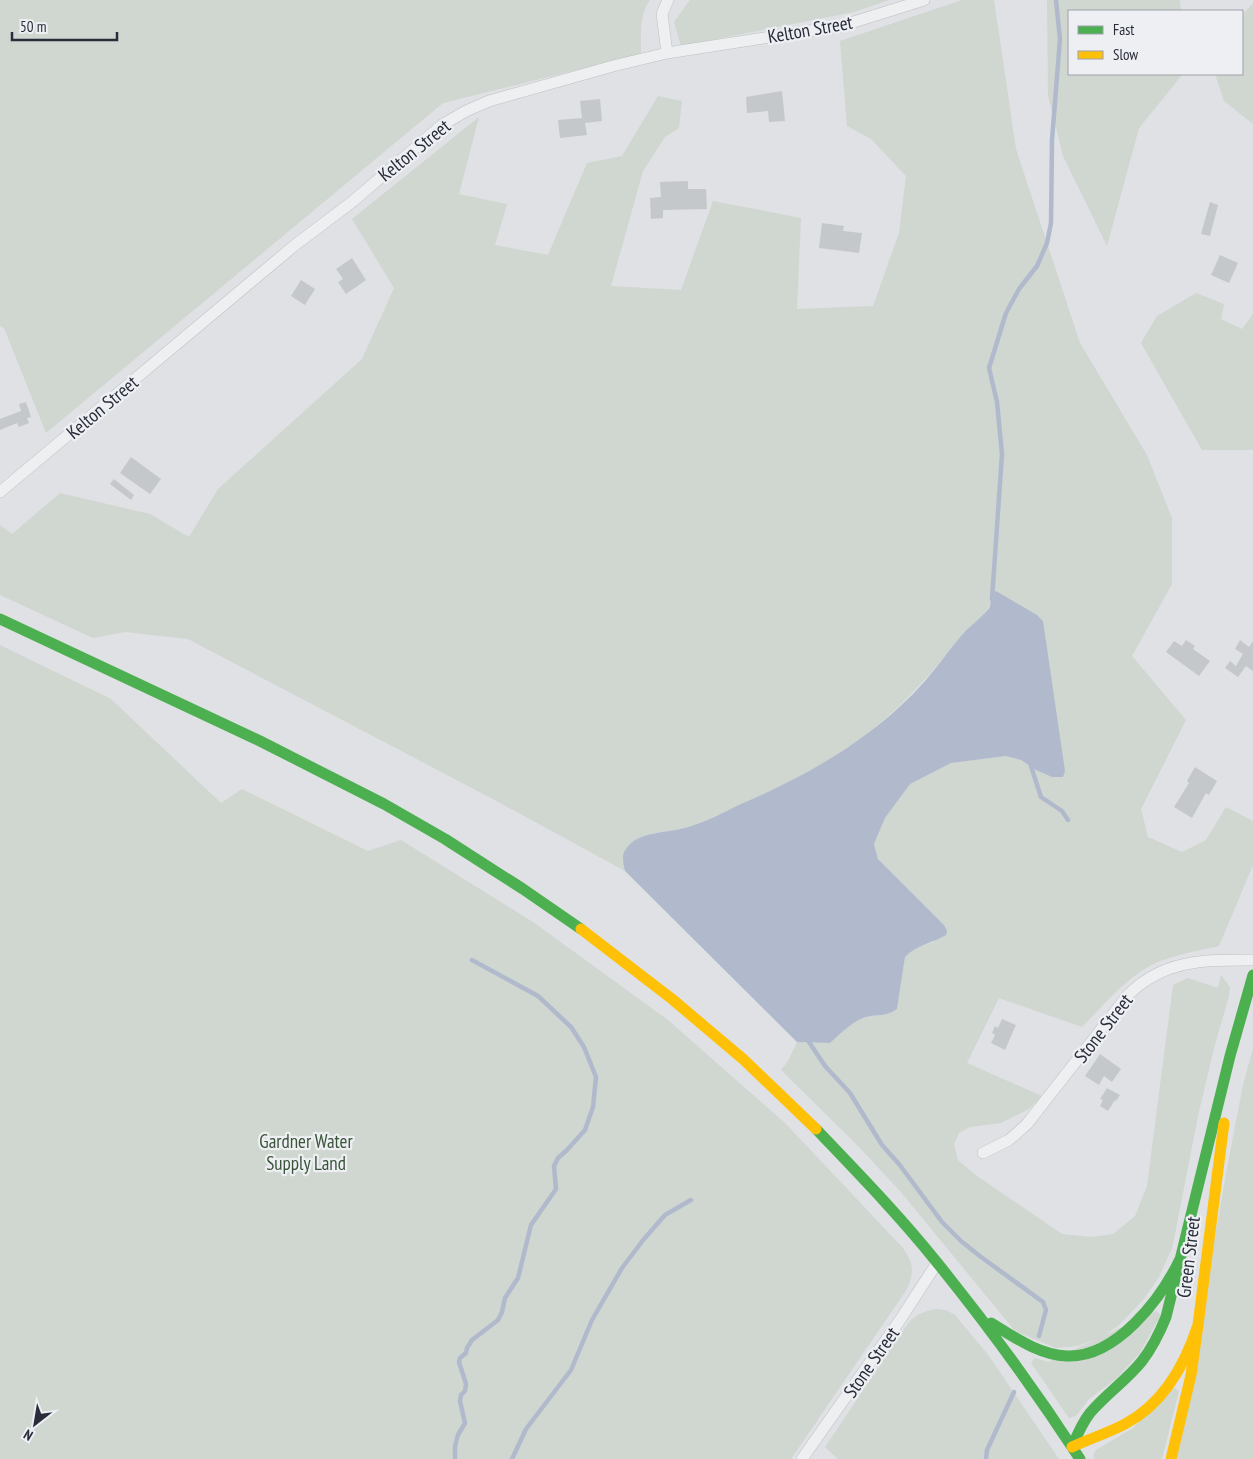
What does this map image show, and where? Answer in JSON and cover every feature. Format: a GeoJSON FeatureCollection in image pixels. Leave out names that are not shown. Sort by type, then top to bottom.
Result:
{"type":"FeatureCollection","features":[{"type":"Feature","properties":{"kind":"main road"},"geometry":{"type":"LineString","coordinates":[[0,619],[303,762],[442,838],[538,899],[653,984],[752,1068],[836,1150],[893,1211],[978,1314],[1026,1378],[1080,1459]]}},
{"type":"Feature","properties":{"kind":"main road","name":"Green Street"},"geometry":{"type":"LineString","coordinates":[[1072,1447],[1089,1414],[1101,1400],[1130,1374],[1152,1346],[1170,1306],[1180,1259],[1253,975]]}},
{"type":"Feature","properties":{"kind":"main road","name":"Green Street"},"geometry":{"type":"LineString","coordinates":[[1072,1447],[1131,1421],[1157,1399],[1185,1360],[1198,1325],[1228,1091],[1243,1012]]}},
{"type":"Feature","properties":{"kind":"main road"},"geometry":{"type":"LineString","coordinates":[[978,1314],[1014,1338],[1043,1352],[1071,1357],[1084,1356],[1094,1353],[1111,1343],[1135,1322],[1170,1281],[1180,1259]]}},
{"type":"Feature","properties":{"kind":"main road"},"geometry":{"type":"LineString","coordinates":[[1171,1459],[1191,1375],[1198,1325]]}},
{"type":"Feature","properties":{"kind":"street"},"geometry":{"type":"LineString","coordinates":[[667,53],[662,14],[668,0]]}},
{"type":"Feature","properties":{"kind":"street","name":"Kelton Street"},"geometry":{"type":"LineString","coordinates":[[0,492],[295,245],[352,202],[442,125],[466,111],[489,101],[613,66],[667,53],[841,26],[924,0]]}},
{"type":"Feature","properties":{"kind":"street","name":"Stone Street"},"geometry":{"type":"LineString","coordinates":[[983,1153],[1009,1140],[1027,1124],[1128,996],[1144,981],[1164,970],[1190,963],[1215,960],[1253,960]]}},
{"type":"Feature","properties":{"kind":"street","name":"Stone Street"},"geometry":{"type":"LineString","coordinates":[[802,1459],[900,1320],[937,1263]]}},
{"type":"Feature","properties":{"kind":"green space"},"geometry":{"type":"Polygon","coordinates":[[[0,0],[650,0],[642,18],[641,54],[443,103],[46,433],[4,328],[0,326],[0,0]]]}},
{"type":"Feature","properties":{"kind":"green space"},"geometry":{"type":"Polygon","coordinates":[[[690,0],[889,0],[854,12],[681,46],[674,22],[690,0]]]}},
{"type":"Feature","properties":{"kind":"green space"},"geometry":{"type":"Polygon","coordinates":[[[962,0],[994,0],[1016,149],[1080,343],[1147,455],[1172,518],[1172,584],[1132,656],[1186,720],[1141,809],[1148,837],[1182,852],[1206,840],[1226,807],[1253,821],[1253,865],[1219,946],[1172,957],[1142,971],[1111,997],[1082,1027],[999,998],[967,1063],[1042,1096],[1029,1109],[1001,1123],[970,1127],[959,1133],[954,1144],[958,1160],[977,1176],[1062,1234],[1091,1237],[1113,1234],[1135,1216],[1147,1186],[1173,985],[1188,978],[1218,988],[1221,975],[1230,987],[1198,1116],[1172,1248],[1159,1277],[1143,1300],[1119,1325],[1102,1337],[1078,1346],[1056,1348],[1015,1331],[900,1191],[857,1145],[781,1070],[788,1061],[797,1042],[830,1043],[857,1021],[870,1016],[893,1012],[897,1009],[905,957],[919,947],[934,942],[944,925],[878,859],[874,844],[885,818],[910,783],[951,763],[1006,756],[1021,760],[1036,770],[990,600],[984,614],[965,632],[929,675],[895,710],[858,741],[838,755],[794,780],[701,823],[680,830],[643,836],[634,843],[622,860],[625,871],[489,797],[188,639],[125,632],[93,638],[0,595],[0,525],[12,534],[60,493],[150,514],[189,537],[218,489],[362,359],[394,288],[352,219],[479,117],[459,194],[507,204],[495,245],[548,255],[587,163],[622,156],[658,96],[682,101],[679,128],[665,137],[643,171],[611,286],[681,290],[713,201],[801,218],[797,309],[873,306],[899,233],[906,176],[871,139],[847,126],[840,41],[962,0]]]}},
{"type":"Feature","properties":{"kind":"green space"},"geometry":{"type":"Polygon","coordinates":[[[1047,0],[1180,0],[1181,10],[1068,10],[1068,75],[1182,75],[1139,128],[1107,246],[1063,156],[1048,95],[1047,0]]]}},
{"type":"Feature","properties":{"kind":"green space"},"geometry":{"type":"Polygon","coordinates":[[[1253,3],[1253,124],[1224,101],[1215,75],[1243,75],[1243,14],[1253,3]]]}},
{"type":"Feature","properties":{"kind":"green space"},"geometry":{"type":"Polygon","coordinates":[[[1196,293],[1224,304],[1221,319],[1242,329],[1253,314],[1253,450],[1202,450],[1141,343],[1157,316],[1196,293]]]}},
{"type":"Feature","properties":{"kind":"green space","name":"Gardner Water Supply Land"},"geometry":{"type":"Polygon","coordinates":[[[0,645],[111,699],[221,803],[242,789],[368,851],[401,840],[533,922],[668,1020],[785,1123],[903,1248],[912,1267],[907,1289],[791,1459],[0,1459],[0,645]]]}},
{"type":"Feature","properties":{"kind":"green space"},"geometry":{"type":"Polygon","coordinates":[[[1253,1048],[1253,1459],[1176,1459],[1227,1168],[1243,1085],[1253,1048]]]}},
{"type":"Feature","properties":{"kind":"green space"},"geometry":{"type":"Polygon","coordinates":[[[936,1309],[946,1310],[955,1315],[989,1356],[1059,1459],[838,1459],[825,1447],[909,1322],[921,1313],[936,1309]]]}},
{"type":"Feature","properties":{"kind":"green space"},"geometry":{"type":"Polygon","coordinates":[[[1156,1311],[1161,1315],[1139,1354],[1116,1379],[1089,1399],[1076,1416],[1069,1418],[1031,1363],[1035,1358],[1048,1362],[1156,1311]]]}},
{"type":"Feature","properties":{"kind":"green space"},"geometry":{"type":"Polygon","coordinates":[[[1175,1388],[1179,1391],[1162,1459],[1095,1459],[1093,1456],[1096,1450],[1133,1428],[1175,1388]]]}},
{"type":"Feature","properties":{"kind":"water"},"geometry":{"type":"Polygon","coordinates":[[[996,591],[1037,615],[1043,621],[1065,771],[1063,777],[1052,777],[1036,770],[1021,760],[1006,756],[951,763],[910,784],[885,818],[874,844],[878,859],[944,925],[947,931],[946,935],[919,947],[905,957],[897,1009],[893,1012],[861,1019],[830,1043],[797,1042],[625,871],[624,851],[637,839],[692,826],[714,817],[811,770],[854,743],[894,712],[920,687],[964,633],[989,609],[991,595],[996,591]]]}},
{"type":"Feature","properties":{"kind":"building"},"geometry":{"type":"Polygon","coordinates":[[[782,91],[785,121],[769,122],[768,111],[747,113],[746,97],[782,91]]]}},
{"type":"Feature","properties":{"kind":"building"},"geometry":{"type":"Polygon","coordinates":[[[600,99],[602,121],[585,123],[587,135],[560,138],[558,120],[582,118],[580,101],[600,99]]]}},
{"type":"Feature","properties":{"kind":"building"},"geometry":{"type":"Polygon","coordinates":[[[688,181],[688,189],[706,189],[707,209],[663,210],[663,218],[651,219],[650,198],[661,197],[660,182],[688,181]]]}},
{"type":"Feature","properties":{"kind":"building"},"geometry":{"type":"Polygon","coordinates":[[[1210,202],[1218,205],[1210,236],[1201,234],[1210,202]]]}},
{"type":"Feature","properties":{"kind":"building"},"geometry":{"type":"Polygon","coordinates":[[[822,223],[844,226],[843,231],[862,233],[859,253],[819,248],[822,223]]]}},
{"type":"Feature","properties":{"kind":"building"},"geometry":{"type":"Polygon","coordinates":[[[1220,255],[1238,263],[1229,283],[1211,275],[1220,255]]]}},
{"type":"Feature","properties":{"kind":"building"},"geometry":{"type":"Polygon","coordinates":[[[352,258],[366,280],[346,294],[338,282],[343,279],[336,269],[352,258]]]}},
{"type":"Feature","properties":{"kind":"building"},"geometry":{"type":"Polygon","coordinates":[[[301,280],[315,289],[305,305],[291,296],[301,280]]]}},
{"type":"Feature","properties":{"kind":"building"},"geometry":{"type":"Polygon","coordinates":[[[26,402],[31,417],[27,418],[29,423],[19,427],[17,423],[0,430],[0,419],[21,411],[19,404],[26,402]]]}},
{"type":"Feature","properties":{"kind":"building"},"geometry":{"type":"Polygon","coordinates":[[[131,457],[161,479],[150,494],[120,473],[131,457]]]}},
{"type":"Feature","properties":{"kind":"building"},"geometry":{"type":"Polygon","coordinates":[[[114,479],[134,495],[131,500],[110,484],[114,479]]]}},
{"type":"Feature","properties":{"kind":"building"},"geometry":{"type":"Polygon","coordinates":[[[1186,640],[1195,646],[1193,649],[1210,661],[1199,676],[1166,652],[1174,641],[1182,646],[1186,640]]]}},
{"type":"Feature","properties":{"kind":"building"},"geometry":{"type":"Polygon","coordinates":[[[1240,640],[1249,647],[1253,641],[1253,671],[1246,666],[1238,677],[1225,668],[1230,661],[1236,666],[1243,654],[1235,649],[1240,640]]]}},
{"type":"Feature","properties":{"kind":"building"},"geometry":{"type":"Polygon","coordinates":[[[1195,767],[1217,781],[1209,795],[1206,793],[1192,818],[1174,807],[1189,783],[1187,781],[1195,767]]]}},
{"type":"Feature","properties":{"kind":"building"},"geometry":{"type":"Polygon","coordinates":[[[1002,1019],[1016,1025],[1005,1050],[991,1043],[995,1035],[992,1033],[995,1026],[998,1028],[1002,1019]]]}},
{"type":"Feature","properties":{"kind":"building"},"geometry":{"type":"Polygon","coordinates":[[[1100,1054],[1121,1069],[1112,1082],[1104,1076],[1099,1085],[1085,1076],[1100,1054]]]}},
{"type":"Feature","properties":{"kind":"building"},"geometry":{"type":"Polygon","coordinates":[[[1107,1088],[1120,1095],[1108,1111],[1100,1106],[1103,1100],[1100,1099],[1107,1088]]]}},
{"type":"Feature","properties":{"kind":"waterway"},"geometry":{"type":"LineString","coordinates":[[992,599],[1002,454],[997,402],[989,368],[1006,313],[1019,289],[1037,266],[1047,243],[1051,223],[1052,140],[1060,39],[1056,0]]}},
{"type":"Feature","properties":{"kind":"waterway"},"geometry":{"type":"LineString","coordinates":[[1030,763],[1041,797],[1062,811],[1068,820]]}},
{"type":"Feature","properties":{"kind":"waterway"},"geometry":{"type":"LineString","coordinates":[[455,1459],[455,1446],[458,1435],[465,1423],[460,1401],[466,1384],[459,1362],[460,1358],[466,1353],[472,1340],[498,1320],[502,1312],[505,1298],[518,1278],[531,1225],[556,1189],[554,1166],[558,1158],[585,1130],[593,1107],[596,1077],[584,1047],[571,1027],[538,996],[472,960]]}},
{"type":"Feature","properties":{"kind":"waterway"},"geometry":{"type":"LineString","coordinates":[[807,1039],[825,1066],[850,1093],[882,1145],[899,1164],[942,1222],[981,1257],[1043,1302],[1046,1310],[1039,1336]]}},
{"type":"Feature","properties":{"kind":"waterway"},"geometry":{"type":"LineString","coordinates":[[512,1459],[526,1429],[571,1370],[592,1320],[622,1268],[665,1215],[691,1200]]}},
{"type":"Feature","properties":{"kind":"waterway"},"geometry":{"type":"LineString","coordinates":[[986,1459],[987,1450],[1014,1392]]}},
{"type":"Feature","properties":{"kind":"traffic: fast"},"geometry":{"type":"LineString","coordinates":[[0,619],[260,741],[384,804],[445,839],[581,929]]}},
{"type":"Feature","properties":{"kind":"traffic: fast"},"geometry":{"type":"LineString","coordinates":[[1072,1447],[1090,1413],[1146,1356],[1156,1340],[1166,1317],[1230,1056],[1253,975]]}},
{"type":"Feature","properties":{"kind":"traffic: fast"},"geometry":{"type":"LineString","coordinates":[[816,1129],[892,1210],[954,1284],[1010,1358],[1080,1459]]}},
{"type":"Feature","properties":{"kind":"traffic: fast"},"geometry":{"type":"LineString","coordinates":[[991,1323],[1037,1349],[1057,1355],[1085,1354],[1103,1347],[1119,1337],[1135,1323],[1161,1291],[1180,1259]]}},
{"type":"Feature","properties":{"kind":"traffic: slow"},"geometry":{"type":"LineString","coordinates":[[581,929],[672,999],[743,1059],[816,1129]]}},
{"type":"Feature","properties":{"kind":"traffic: slow"},"geometry":{"type":"LineString","coordinates":[[1072,1447],[1119,1427],[1139,1416],[1151,1406],[1171,1382],[1186,1355],[1198,1325],[1224,1123]]}},
{"type":"Feature","properties":{"kind":"traffic: slow"},"geometry":{"type":"LineString","coordinates":[[1171,1459],[1191,1375],[1198,1325]]}}]}
